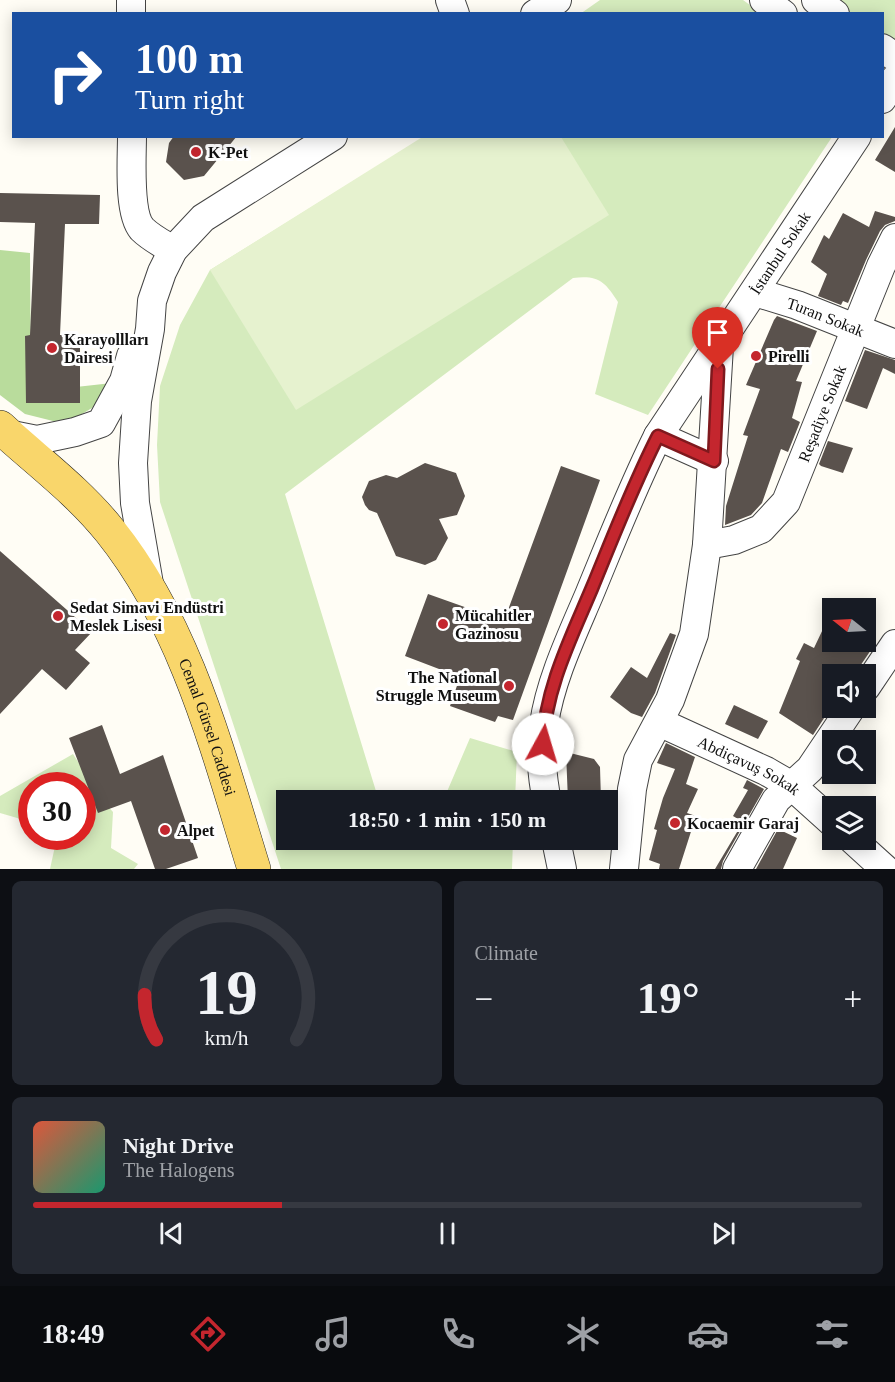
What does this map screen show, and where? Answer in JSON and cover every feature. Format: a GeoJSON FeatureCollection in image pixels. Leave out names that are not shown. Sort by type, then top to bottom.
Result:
{"type":"FeatureCollection","features":[{"type":"Feature","properties":{"kind":"main road","name":"Cemal Gürsel Caddesi"},"geometry":{"type":"LineString","coordinates":[[4,431],[85,502],[110,531],[150,589],[168,624],[199,700],[254,869]]}},
{"type":"Feature","properties":{"kind":"street"},"geometry":{"type":"LineString","coordinates":[[538,12],[557,0]]}},
{"type":"Feature","properties":{"kind":"street"},"geometry":{"type":"LineString","coordinates":[[764,0],[780,12]]}},
{"type":"Feature","properties":{"kind":"street"},"geometry":{"type":"LineString","coordinates":[[816,0],[832,12]]}},
{"type":"Feature","properties":{"kind":"street"},"geometry":{"type":"LineString","coordinates":[[884,56],[890,82]]}},
{"type":"Feature","properties":{"kind":"street"},"geometry":{"type":"LineString","coordinates":[[132,138],[132,200],[140,227],[173,250]]}},
{"type":"Feature","properties":{"kind":"street"},"geometry":{"type":"LineString","coordinates":[[4,431],[38,440],[75,432],[100,423],[124,381],[136,340],[162,272],[173,250],[190,230],[214,209],[330,138]]}},
{"type":"Feature","properties":{"kind":"street","name":"İstanbul Sokak"},"geometry":{"type":"LineString","coordinates":[[544,790],[544,724],[550,698],[569,644],[640,471],[658,436],[856,138]]}},
{"type":"Feature","properties":{"kind":"street","name":"Reşadiye Sokak"},"geometry":{"type":"LineString","coordinates":[[708,545],[734,540],[761,528],[786,502],[855,328],[895,238]]}},
{"type":"Feature","properties":{"kind":"street","name":"Turan Sokak"},"geometry":{"type":"LineString","coordinates":[[755,292],[797,305],[895,344]]}},
{"type":"Feature","properties":{"kind":"street"},"geometry":{"type":"LineString","coordinates":[[150,589],[138,528],[133,482],[134,440],[152,302]]}},
{"type":"Feature","properties":{"kind":"street"},"geometry":{"type":"LineString","coordinates":[[624,869],[632,789],[638,760],[659,722],[694,634],[708,545],[719,346]]}},
{"type":"Feature","properties":{"kind":"street"},"geometry":{"type":"LineString","coordinates":[[658,436],[714,461]]}},
{"type":"Feature","properties":{"kind":"street"},"geometry":{"type":"LineString","coordinates":[[876,672],[895,644]]}},
{"type":"Feature","properties":{"kind":"street"},"geometry":{"type":"LineString","coordinates":[[737,869],[776,800],[810,769],[844,718]]}},
{"type":"Feature","properties":{"kind":"street","name":"Abdiçavuş Sokak"},"geometry":{"type":"LineString","coordinates":[[659,722],[766,771],[792,786],[822,813]]}},
{"type":"Feature","properties":{"kind":"street"},"geometry":{"type":"LineString","coordinates":[[558,850],[562,869]]}},
{"type":"Feature","properties":{"kind":"street"},"geometry":{"type":"LineString","coordinates":[[864,850],[885,869]]}},
{"type":"Feature","properties":{"kind":"green space"},"geometry":{"type":"Polygon","coordinates":[[[600,0],[743,0],[760,12],[583,12],[600,0]]]}},
{"type":"Feature","properties":{"kind":"green space"},"geometry":{"type":"Polygon","coordinates":[[[828,0],[895,0],[895,40],[884,39],[884,12],[845,12],[828,0]]]}},
{"type":"Feature","properties":{"kind":"green space"},"geometry":{"type":"Polygon","coordinates":[[[421,138],[562,138],[609,215],[296,410],[210,270],[421,138]]]}},
{"type":"Feature","properties":{"kind":"green space"},"geometry":{"type":"Polygon","coordinates":[[[422,138],[831,138],[648,415],[595,394],[618,302],[600,281],[582,277],[573,278],[285,494],[376,790],[276,790],[276,850],[513,850],[512,869],[281,869],[160,502],[157,445],[160,386],[180,325],[210,270],[422,138]]]}},
{"type":"Feature","properties":{"kind":"green space"},"geometry":{"type":"Polygon","coordinates":[[[0,250],[30,253],[31,392],[112,383],[92,408],[65,424],[25,414],[0,395],[0,250]]]}},
{"type":"Feature","properties":{"kind":"green space"},"geometry":{"type":"Polygon","coordinates":[[[470,738],[517,752],[515,790],[448,790],[470,738]]]}},
{"type":"Feature","properties":{"kind":"green space"},"geometry":{"type":"Polygon","coordinates":[[[73,754],[85,772],[42,772],[73,754]]]}},
{"type":"Feature","properties":{"kind":"green space"},"geometry":{"type":"Polygon","coordinates":[[[18,786],[18,818],[0,813],[0,796],[18,786]]]}},
{"type":"Feature","properties":{"kind":"green space"},"geometry":{"type":"Polygon","coordinates":[[[96,789],[113,812],[111,848],[138,864],[134,869],[50,869],[54,850],[96,850],[96,789]]]}},
{"type":"Feature","properties":{"kind":"building"},"geometry":{"type":"Polygon","coordinates":[[[895,127],[895,172],[875,160],[895,127]]]}},
{"type":"Feature","properties":{"kind":"building","name":"K-Pet"},"geometry":{"type":"Polygon","coordinates":[[[173,138],[235,138],[204,176],[184,180],[166,162],[169,143],[173,138]]]}},
{"type":"Feature","properties":{"kind":"building"},"geometry":{"type":"Polygon","coordinates":[[[0,193],[100,195],[99,224],[65,224],[60,335],[80,335],[80,403],[26,403],[25,336],[30,335],[35,223],[0,222],[0,193]]]}},
{"type":"Feature","properties":{"kind":"building"},"geometry":{"type":"Polygon","coordinates":[[[875,211],[895,217],[895,221],[885,225],[880,231],[848,303],[843,301],[841,305],[818,296],[827,274],[811,262],[824,235],[829,239],[843,213],[869,227],[875,211]]]}},
{"type":"Feature","properties":{"kind":"building"},"geometry":{"type":"Polygon","coordinates":[[[777,316],[817,331],[796,381],[802,382],[792,418],[800,422],[788,452],[781,449],[762,503],[751,515],[725,525],[726,506],[748,436],[743,435],[760,389],[746,385],[777,316]]]}},
{"type":"Feature","properties":{"kind":"building"},"geometry":{"type":"Polygon","coordinates":[[[865,350],[895,360],[895,374],[883,368],[867,409],[845,401],[865,350]]]}},
{"type":"Feature","properties":{"kind":"building"},"geometry":{"type":"Polygon","coordinates":[[[828,441],[853,448],[843,473],[819,464],[828,441]]]}},
{"type":"Feature","properties":{"kind":"building"},"geometry":{"type":"Polygon","coordinates":[[[425,463],[456,473],[465,496],[457,515],[439,519],[448,538],[436,560],[425,565],[396,556],[377,513],[369,510],[362,497],[369,481],[386,475],[397,478],[425,463]]]}},
{"type":"Feature","properties":{"kind":"building"},"geometry":{"type":"Polygon","coordinates":[[[561,466],[600,480],[513,720],[498,716],[495,722],[450,706],[460,677],[405,656],[428,594],[504,621],[561,466]]]}},
{"type":"Feature","properties":{"kind":"building"},"geometry":{"type":"Polygon","coordinates":[[[0,551],[92,632],[75,650],[90,663],[66,690],[42,669],[0,714],[0,551]]]}},
{"type":"Feature","properties":{"kind":"building"},"geometry":{"type":"Polygon","coordinates":[[[822,631],[822,652],[870,652],[861,664],[822,664],[822,718],[824,718],[813,735],[779,713],[800,661],[796,659],[804,643],[814,648],[822,631]]]}},
{"type":"Feature","properties":{"kind":"building"},"geometry":{"type":"Polygon","coordinates":[[[670,633],[676,635],[655,693],[642,717],[631,713],[610,697],[631,667],[647,678],[670,633]]]}},
{"type":"Feature","properties":{"kind":"building"},"geometry":{"type":"Polygon","coordinates":[[[734,705],[768,721],[758,739],[725,724],[734,705]]]}},
{"type":"Feature","properties":{"kind":"building","name":"Alpet"},"geometry":{"type":"Polygon","coordinates":[[[102,725],[120,774],[163,755],[198,858],[166,869],[155,869],[131,801],[98,813],[96,772],[82,772],[69,738],[102,725]]]}},
{"type":"Feature","properties":{"kind":"building"},"geometry":{"type":"Polygon","coordinates":[[[666,743],[695,757],[686,784],[698,789],[687,813],[696,816],[679,869],[659,869],[660,864],[649,860],[657,830],[654,829],[675,769],[657,763],[666,743]]]}},
{"type":"Feature","properties":{"kind":"building"},"geometry":{"type":"Polygon","coordinates":[[[566,752],[594,759],[600,767],[601,790],[568,790],[566,752]]]}},
{"type":"Feature","properties":{"kind":"building"},"geometry":{"type":"Polygon","coordinates":[[[747,780],[764,789],[723,861],[721,869],[715,869],[743,822],[733,816],[748,790],[743,788],[747,780]]]}},
{"type":"Feature","properties":{"kind":"building"},"geometry":{"type":"Polygon","coordinates":[[[778,829],[797,838],[783,869],[756,869],[778,829]]]}},
{"type":"Feature","properties":{"kind":"place","name":"K-Pet"},"geometry":{"type":"Point","coordinates":[196,152]}},
{"type":"Feature","properties":{"kind":"place","name":"Karayollları Dairesi"},"geometry":{"type":"Point","coordinates":[52,348]}},
{"type":"Feature","properties":{"kind":"place","name":"Pirelli"},"geometry":{"type":"Point","coordinates":[756,356]}},
{"type":"Feature","properties":{"kind":"place","name":"Sedat Simavi Endüstri Meslek Lisesi"},"geometry":{"type":"Point","coordinates":[58,616]}},
{"type":"Feature","properties":{"kind":"place","name":"Mücahitler Gazinosu"},"geometry":{"type":"Point","coordinates":[443,624]}},
{"type":"Feature","properties":{"kind":"place","name":"The National Struggle Museum"},"geometry":{"type":"Point","coordinates":[509,686]}},
{"type":"Feature","properties":{"kind":"place","name":"Kocaemir Garaj"},"geometry":{"type":"Point","coordinates":[675,823]}},
{"type":"Feature","properties":{"kind":"place","name":"Alpet"},"geometry":{"type":"Point","coordinates":[165,830]}},
{"type":"Feature","properties":{"kind":"route"},"geometry":{"type":"LineString","coordinates":[[543,744],[544,724],[550,698],[569,644],[640,471],[658,436],[714,461],[718,369]]}}]}
